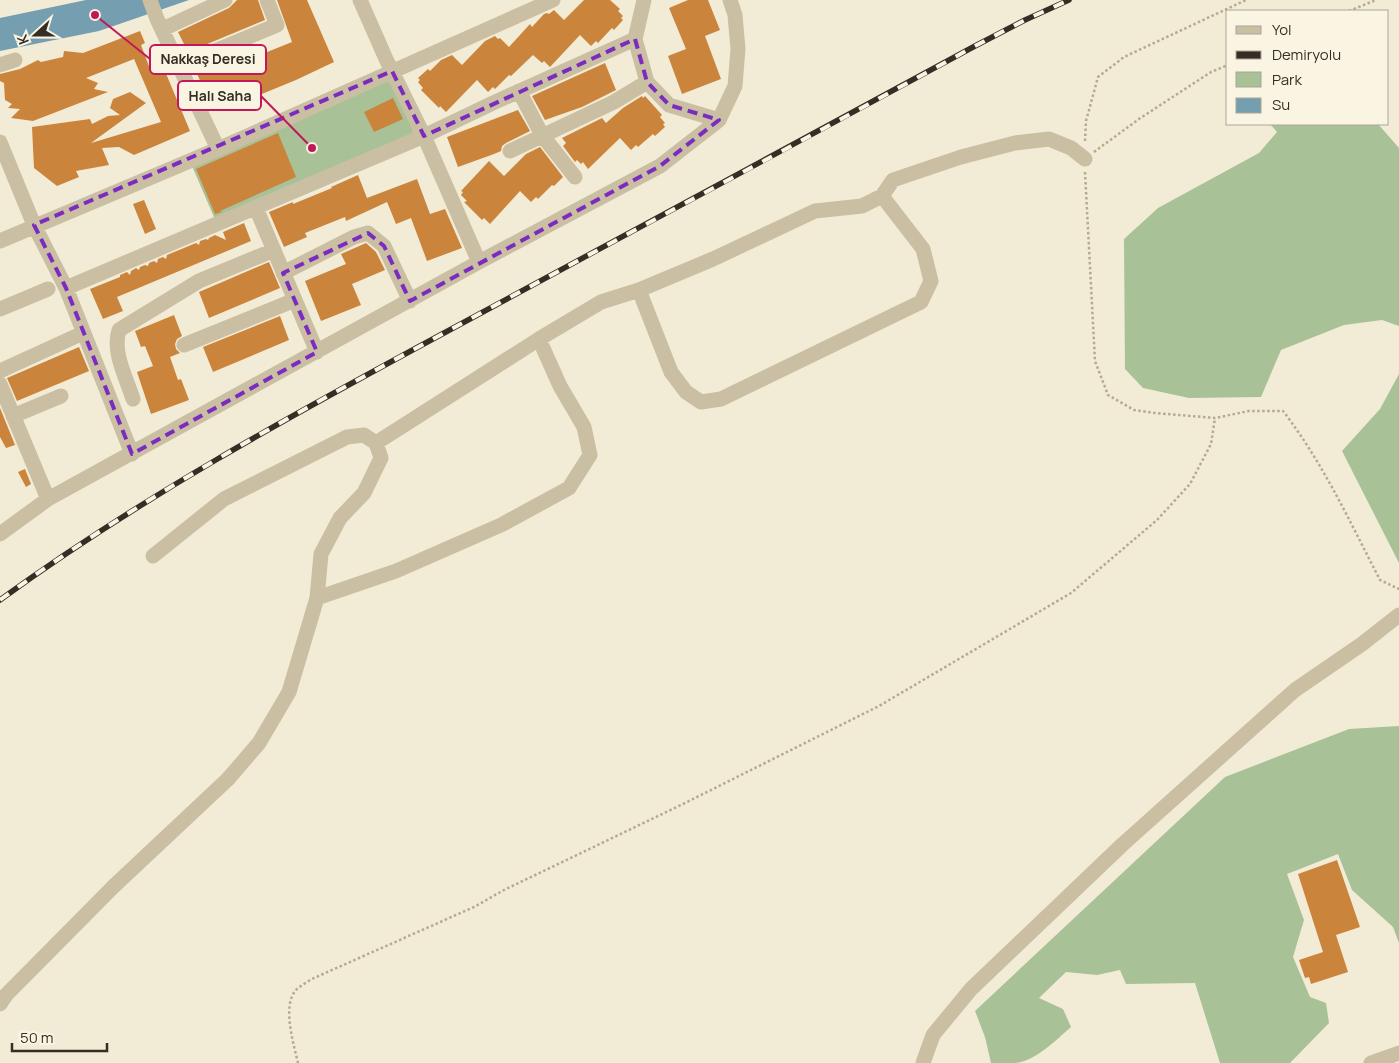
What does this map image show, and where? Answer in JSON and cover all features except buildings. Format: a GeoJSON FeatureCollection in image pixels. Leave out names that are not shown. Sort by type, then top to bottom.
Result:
{"type":"FeatureCollection","features":[{"type":"Feature","properties":{"kind":"street"},"geometry":{"type":"LineString","coordinates":[[150,0],[218,150]]}},
{"type":"Feature","properties":{"kind":"street"},"geometry":{"type":"LineString","coordinates":[[160,24],[225,0]]}},
{"type":"Feature","properties":{"kind":"street"},"geometry":{"type":"LineString","coordinates":[[179,66],[277,25],[267,0]]}},
{"type":"Feature","properties":{"kind":"street"},"geometry":{"type":"LineString","coordinates":[[360,0],[424,136],[479,262]]}},
{"type":"Feature","properties":{"kind":"street"},"geometry":{"type":"LineString","coordinates":[[0,241],[34,225],[218,150],[553,0]]}},
{"type":"Feature","properties":{"kind":"street"},"geometry":{"type":"LineString","coordinates":[[644,0],[635,40],[647,82],[669,106],[719,120]]}},
{"type":"Feature","properties":{"kind":"street"},"geometry":{"type":"LineString","coordinates":[[0,534],[48,499],[479,262],[660,166],[719,120],[735,86],[738,49],[735,15],[730,0]]}},
{"type":"Feature","properties":{"kind":"street"},"geometry":{"type":"LineString","coordinates":[[66,288],[424,136],[635,40]]}},
{"type":"Feature","properties":{"kind":"street"},"geometry":{"type":"LineString","coordinates":[[0,65],[16,60]]}},
{"type":"Feature","properties":{"kind":"street"},"geometry":{"type":"LineString","coordinates":[[510,151],[614,102],[647,82]]}},
{"type":"Feature","properties":{"kind":"street"},"geometry":{"type":"LineString","coordinates":[[519,92],[542,135],[575,176]]}},
{"type":"Feature","properties":{"kind":"street"},"geometry":{"type":"LineString","coordinates":[[376,443],[538,339],[601,302],[639,290],[713,259],[815,211],[862,206],[882,196],[893,180],[961,157],[1015,143],[1049,139],[1071,148],[1085,159]]}},
{"type":"Feature","properties":{"kind":"street"},"geometry":{"type":"LineString","coordinates":[[0,142],[34,225],[66,288],[132,454]]}},
{"type":"Feature","properties":{"kind":"street"},"geometry":{"type":"LineString","coordinates":[[639,290],[671,372],[686,392],[701,402],[721,399],[921,302],[931,281],[923,249],[882,196]]}},
{"type":"Feature","properties":{"kind":"street"},"geometry":{"type":"LineString","coordinates":[[256,208],[317,352]]}},
{"type":"Feature","properties":{"kind":"street"},"geometry":{"type":"LineString","coordinates":[[283,273],[354,237],[368,233],[384,246],[410,301]]}},
{"type":"Feature","properties":{"kind":"street"},"geometry":{"type":"LineString","coordinates":[[133,399],[116,349],[116,339],[119,330],[199,281],[274,250]]}},
{"type":"Feature","properties":{"kind":"street"},"geometry":{"type":"LineString","coordinates":[[0,309],[48,289]]}},
{"type":"Feature","properties":{"kind":"street"},"geometry":{"type":"LineString","coordinates":[[184,346],[295,300]]}},
{"type":"Feature","properties":{"kind":"street"},"geometry":{"type":"LineString","coordinates":[[0,371],[84,334]]}},
{"type":"Feature","properties":{"kind":"street"},"geometry":{"type":"LineString","coordinates":[[317,598],[396,571],[501,525],[569,488],[590,455],[584,427],[560,386],[538,339]]}},
{"type":"Feature","properties":{"kind":"street"},"geometry":{"type":"LineString","coordinates":[[0,384],[48,499]]}},
{"type":"Feature","properties":{"kind":"street"},"geometry":{"type":"LineString","coordinates":[[13,416],[61,396]]}},
{"type":"Feature","properties":{"kind":"street"},"geometry":{"type":"LineString","coordinates":[[0,1004],[6,995],[108,893],[228,779],[259,743],[289,692],[317,598],[321,554],[340,518],[364,494],[380,458],[376,443],[364,435],[347,438],[224,499],[153,556]]}},
{"type":"Feature","properties":{"kind":"street"},"geometry":{"type":"LineString","coordinates":[[923,1063],[933,1035],[971,989],[1123,844],[1295,690],[1362,644],[1399,615]]}},
{"type":"Feature","properties":{"kind":"street"},"geometry":{"type":"LineString","coordinates":[[1375,1062],[1399,1053]]}},
{"type":"Feature","properties":{"kind":"path"},"geometry":{"type":"LineString","coordinates":[[1246,0],[1124,57],[1098,77],[1086,121],[1085,159],[1095,361],[1108,395],[1134,410],[1215,418],[1249,410],[1283,411],[1302,435],[1318,462],[1380,580],[1399,589]]}},
{"type":"Feature","properties":{"kind":"path"},"geometry":{"type":"LineString","coordinates":[[1352,10],[1376,0]]}},
{"type":"Feature","properties":{"kind":"path"},"geometry":{"type":"LineString","coordinates":[[1085,159],[1139,119],[1211,72],[1226,65]]}},
{"type":"Feature","properties":{"kind":"path"},"geometry":{"type":"LineString","coordinates":[[298,1063],[290,1030],[289,1006],[295,990],[314,978],[474,907],[504,890],[683,804],[879,706],[1071,593],[1157,520],[1190,484],[1211,444],[1215,418]]}},
{"type":"Feature","properties":{"kind":"highlighted area"},"geometry":{"type":"Polygon","coordinates":[[[635,39],[647,82],[669,105],[719,120],[660,166],[410,301],[384,246],[368,233],[283,273],[317,352],[132,454],[66,288],[34,225],[392,71],[424,136],[635,39]]]}},
{"type":"Feature","properties":{"kind":"green space"},"geometry":{"type":"Polygon","coordinates":[[[394,78],[416,139],[217,224],[192,166],[394,78]]]}},
{"type":"Feature","properties":{"kind":"green space"},"geometry":{"type":"Polygon","coordinates":[[[1271,125],[1379,125],[1399,148],[1399,326],[1382,320],[1344,325],[1281,350],[1261,397],[1189,398],[1143,388],[1125,369],[1124,239],[1158,208],[1259,153],[1277,132],[1271,125]]]}},
{"type":"Feature","properties":{"kind":"green space"},"geometry":{"type":"Polygon","coordinates":[[[1399,374],[1399,563],[1342,451],[1380,409],[1399,374]]]}},
{"type":"Feature","properties":{"kind":"green space"},"geometry":{"type":"Polygon","coordinates":[[[1399,726],[1399,943],[1393,927],[1352,890],[1338,854],[1287,874],[1304,920],[1293,957],[1310,997],[1326,1003],[1329,1023],[1290,1063],[1220,1063],[1195,983],[1126,984],[1120,970],[1097,975],[1066,972],[1039,998],[1063,1009],[1071,1027],[1045,1049],[1030,1058],[1015,1063],[991,1063],[985,1037],[975,1011],[1225,777],[1349,729],[1399,726]]]}},
{"type":"Feature","properties":{"kind":"water"},"geometry":{"type":"Polygon","coordinates":[[[86,0],[189,0],[99,31],[0,51],[0,18],[86,0]]]}},
{"type":"Feature","properties":{"kind":"railway"},"geometry":{"type":"LineString","coordinates":[[0,600],[162,492],[274,427],[975,46],[1069,0]]}},
{"type":"Feature","properties":{"kind":"place","name":"Nakkaş Deresi"},"geometry":{"type":"Point","coordinates":[95,15]}},
{"type":"Feature","properties":{"kind":"place","name":"Halı Saha"},"geometry":{"type":"Point","coordinates":[312,148]}}]}
